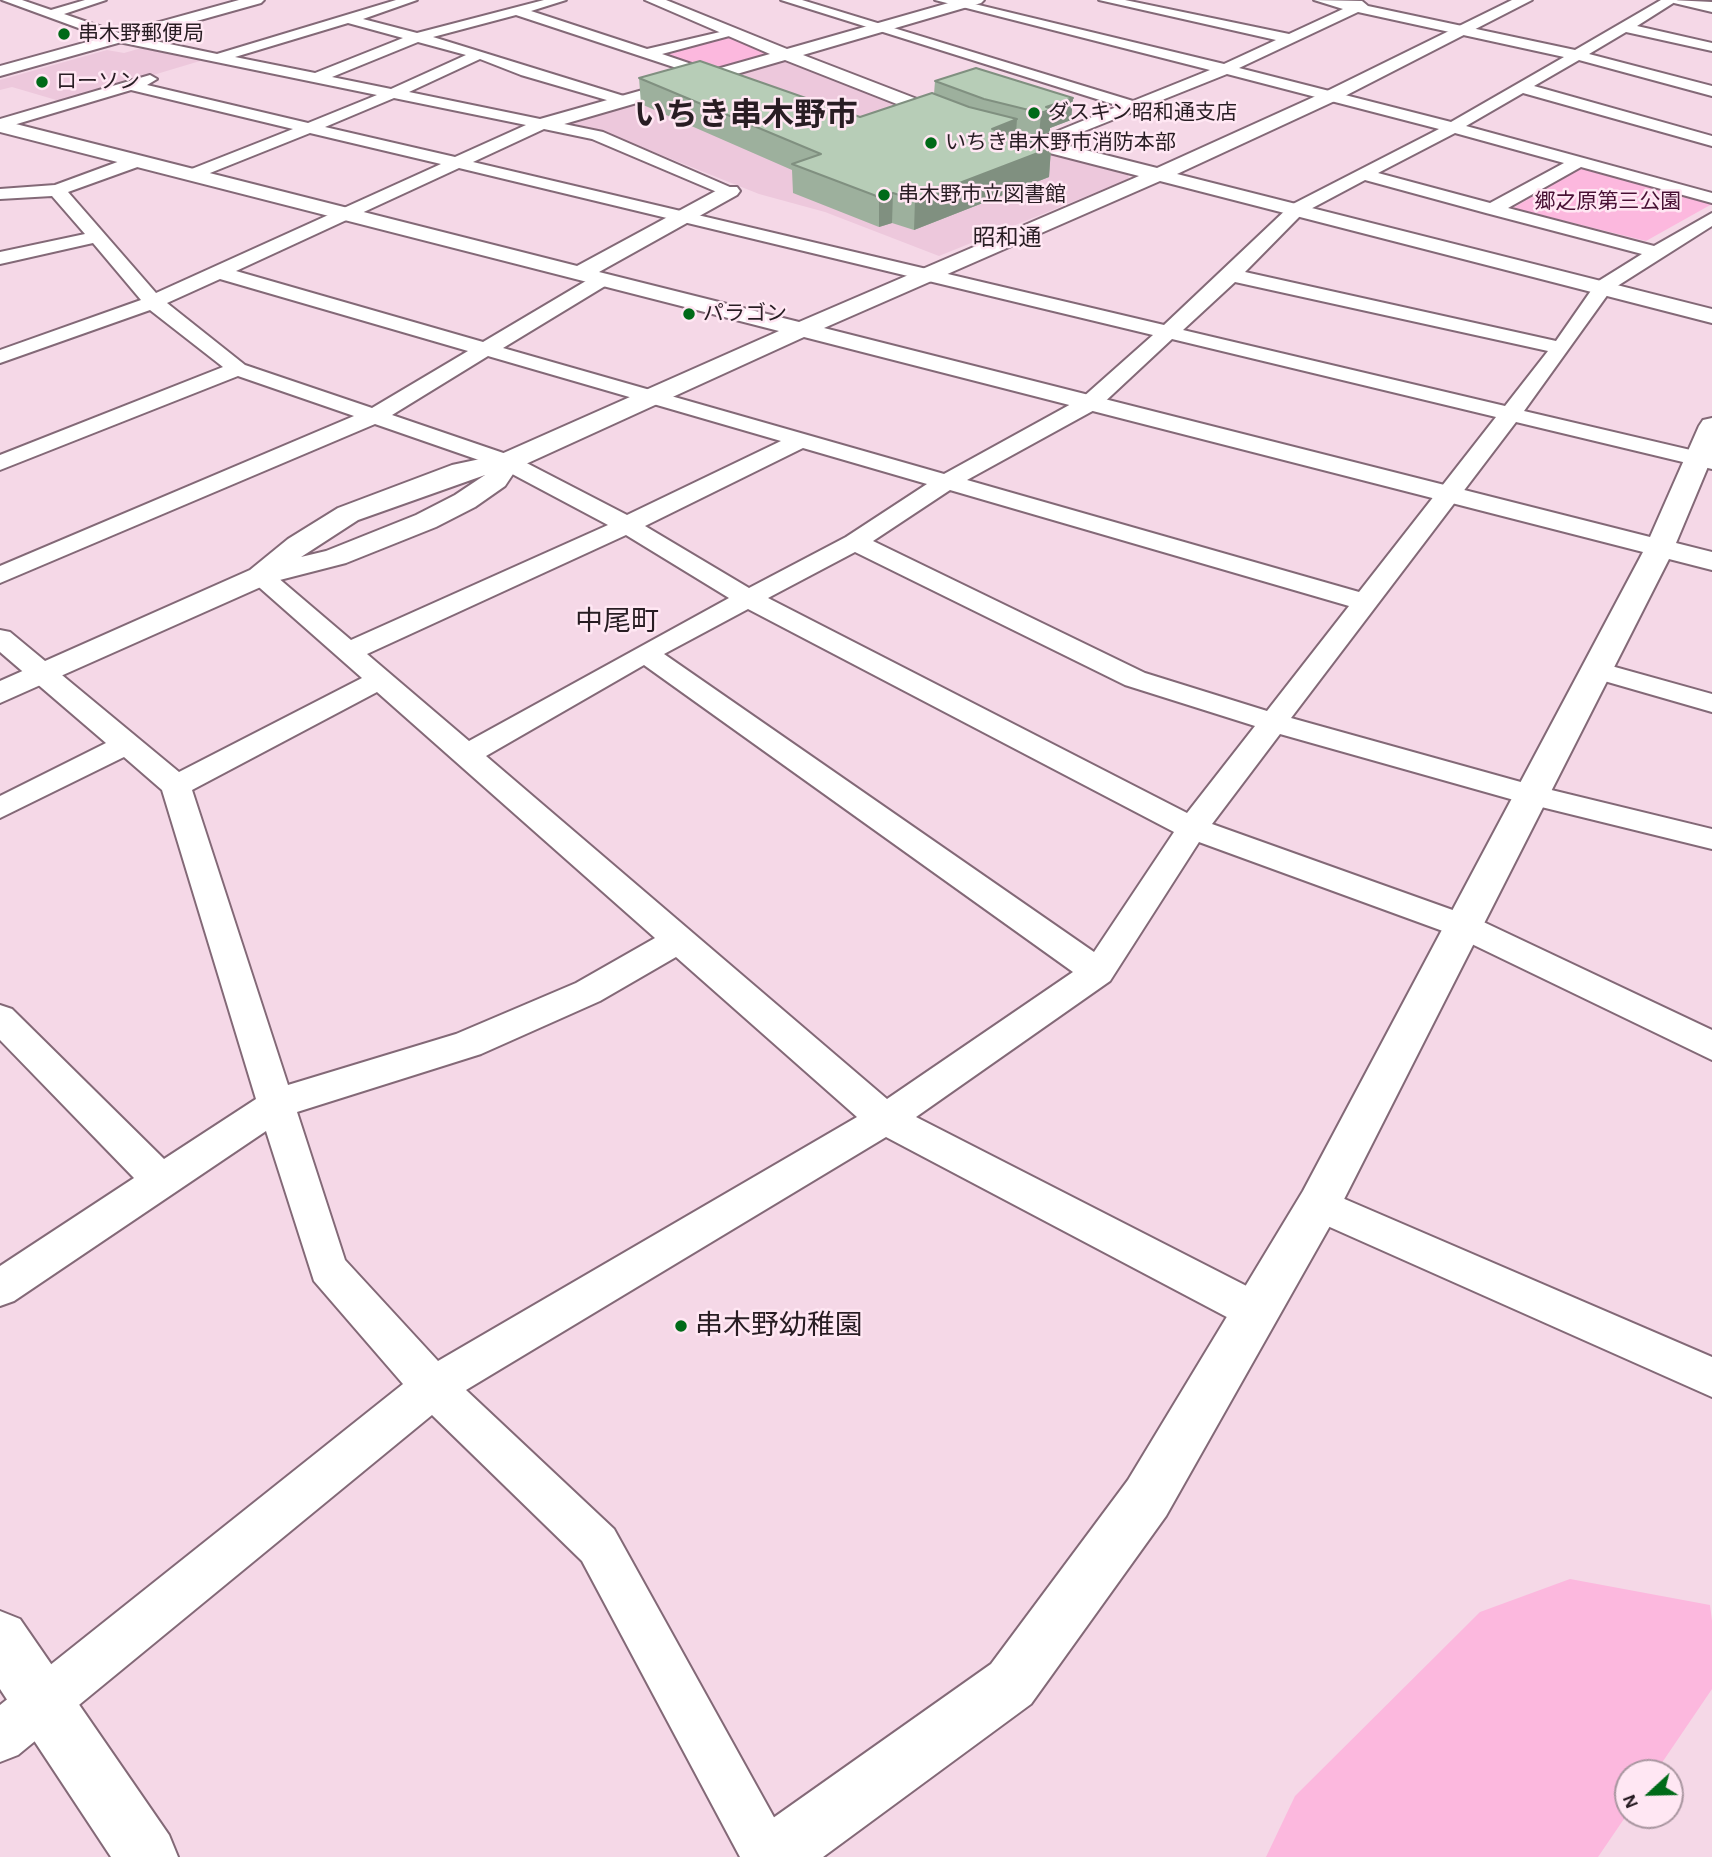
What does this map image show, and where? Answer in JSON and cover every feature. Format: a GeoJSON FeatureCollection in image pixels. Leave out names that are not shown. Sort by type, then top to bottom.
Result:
{"type":"FeatureCollection","features":[{"type":"Feature","properties":{"kind":"main road"},"geometry":{"type":"LineString","coordinates":[[0,71],[256,0]]}},
{"type":"Feature","properties":{"kind":"main road"},"geometry":{"type":"LineString","coordinates":[[653,0],[933,114],[1156,176],[1604,286],[1712,316]]}},
{"type":"Feature","properties":{"kind":"main road"},"geometry":{"type":"LineString","coordinates":[[0,693],[261,576],[335,557],[426,521],[465,501],[495,480],[507,462],[925,274],[1156,176],[1332,95],[1524,0]]}},
{"type":"Feature","properties":{"kind":"main road"},"geometry":{"type":"LineString","coordinates":[[1679,0],[1712,7]]}},
{"type":"Feature","properties":{"kind":"main road"},"geometry":{"type":"LineString","coordinates":[[540,125],[968,2]]}},
{"type":"Feature","properties":{"kind":"main road"},"geometry":{"type":"LineString","coordinates":[[0,125],[1712,561]]}},
{"type":"Feature","properties":{"kind":"main road"},"geometry":{"type":"LineString","coordinates":[[580,273],[730,191]]}},
{"type":"Feature","properties":{"kind":"main road"},"geometry":{"type":"LineString","coordinates":[[770,1857],[1011,1684],[1147,1498],[1319,1204],[1705,460],[1712,426]]}},
{"type":"Feature","properties":{"kind":"main road"},"geometry":{"type":"LineString","coordinates":[[0,1639],[22,1720],[147,1857]]}},
{"type":"Feature","properties":{"kind":"street"},"geometry":{"type":"LineString","coordinates":[[9,0],[119,37],[597,135],[730,191]]}},
{"type":"Feature","properties":{"kind":"street"},"geometry":{"type":"LineString","coordinates":[[51,14],[99,0]]}},
{"type":"Feature","properties":{"kind":"street"},"geometry":{"type":"LineString","coordinates":[[0,125],[410,0]]}},
{"type":"Feature","properties":{"kind":"street"},"geometry":{"type":"LineString","coordinates":[[316,78],[418,37],[559,0]]}},
{"type":"Feature","properties":{"kind":"street"},"geometry":{"type":"LineString","coordinates":[[789,0],[1135,106]]}},
{"type":"Feature","properties":{"kind":"street"},"geometry":{"type":"LineString","coordinates":[[942,0],[968,2],[1332,95],[1712,198]]}},
{"type":"Feature","properties":{"kind":"street"},"geometry":{"type":"LineString","coordinates":[[1106,0],[1288,38]]}},
{"type":"Feature","properties":{"kind":"street"},"geometry":{"type":"LineString","coordinates":[[1321,0],[1576,55],[1712,91]]}},
{"type":"Feature","properties":{"kind":"street"},"geometry":{"type":"LineString","coordinates":[[1037,145],[1224,69],[1374,0]]}},
{"type":"Feature","properties":{"kind":"street"},"geometry":{"type":"LineString","coordinates":[[466,755],[645,653],[855,542],[946,482],[1090,403],[1231,275],[1297,209],[1524,88],[1671,0]]}},
{"type":"Feature","properties":{"kind":"street"},"geometry":{"type":"LineString","coordinates":[[343,3],[376,10]]}},
{"type":"Feature","properties":{"kind":"street"},"geometry":{"type":"LineString","coordinates":[[0,13],[29,6]]}},
{"type":"Feature","properties":{"kind":"street"},"geometry":{"type":"LineString","coordinates":[[517,11],[710,75]]}},
{"type":"Feature","properties":{"kind":"street"},"geometry":{"type":"LineString","coordinates":[[348,19],[480,54],[526,72],[622,100]]}},
{"type":"Feature","properties":{"kind":"street"},"geometry":{"type":"LineString","coordinates":[[1623,27],[1712,47]]}},
{"type":"Feature","properties":{"kind":"street"},"geometry":{"type":"LineString","coordinates":[[647,54],[728,32]]}},
{"type":"Feature","properties":{"kind":"street"},"geometry":{"type":"LineString","coordinates":[[195,174],[392,94],[480,54]]}},
{"type":"Feature","properties":{"kind":"street"},"geometry":{"type":"LineString","coordinates":[[131,85],[305,129],[1705,460]]}},
{"type":"Feature","properties":{"kind":"street"},"geometry":{"type":"LineString","coordinates":[[1524,88],[1712,141]]}},
{"type":"Feature","properties":{"kind":"street"},"geometry":{"type":"LineString","coordinates":[[0,357],[153,302],[540,125]]}},
{"type":"Feature","properties":{"kind":"street"},"geometry":{"type":"LineString","coordinates":[[0,194],[57,190],[137,161]]}},
{"type":"Feature","properties":{"kind":"street"},"geometry":{"type":"LineString","coordinates":[[1492,209],[1578,162]]}},
{"type":"Feature","properties":{"kind":"street"},"geometry":{"type":"LineString","coordinates":[[1364,175],[1655,252]]}},
{"type":"Feature","properties":{"kind":"street"},"geometry":{"type":"LineString","coordinates":[[57,190],[153,302],[237,369],[507,462],[627,525],[749,599],[1192,828],[1463,926],[1712,1046]]}},
{"type":"Feature","properties":{"kind":"street"},"geometry":{"type":"LineString","coordinates":[[22,1720],[433,1387],[885,1119],[1098,972],[1192,828],[1561,348],[1604,286],[1712,218]]}},
{"type":"Feature","properties":{"kind":"street"},"geometry":{"type":"LineString","coordinates":[[0,258],[97,237]]}},
{"type":"Feature","properties":{"kind":"street"},"geometry":{"type":"LineString","coordinates":[[218,272],[1364,602]]}},
{"type":"Feature","properties":{"kind":"street"},"geometry":{"type":"LineString","coordinates":[[1231,275],[1561,348]]}},
{"type":"Feature","properties":{"kind":"street"},"geometry":{"type":"LineString","coordinates":[[0,575],[374,416],[603,279]]}},
{"type":"Feature","properties":{"kind":"street"},"geometry":{"type":"LineString","coordinates":[[0,463],[237,369]]}},
{"type":"Feature","properties":{"kind":"street"},"geometry":{"type":"LineString","coordinates":[[348,652],[627,525],[803,439]]}},
{"type":"Feature","properties":{"kind":"street"},"geometry":{"type":"LineString","coordinates":[[855,542],[1135,679],[1273,722],[1532,795],[1712,839]]}},
{"type":"Feature","properties":{"kind":"street"},"geometry":{"type":"LineString","coordinates":[[261,576],[885,1119],[1255,1311]]}},
{"type":"Feature","properties":{"kind":"street"},"geometry":{"type":"LineString","coordinates":[[0,638],[176,786],[278,1103],[328,1269],[433,1387],[598,1545],[770,1857]]}},
{"type":"Feature","properties":{"kind":"street"},"geometry":{"type":"LineString","coordinates":[[645,653],[1098,972]]}},
{"type":"Feature","properties":{"kind":"street"},"geometry":{"type":"LineString","coordinates":[[1597,670],[1712,703]]}},
{"type":"Feature","properties":{"kind":"street"},"geometry":{"type":"LineString","coordinates":[[176,786],[380,680]]}},
{"type":"Feature","properties":{"kind":"street"},"geometry":{"type":"LineString","coordinates":[[0,808],[127,744]]}},
{"type":"Feature","properties":{"kind":"street"},"geometry":{"type":"LineString","coordinates":[[0,1288],[278,1103],[468,1044],[588,992],[679,940]]}},
{"type":"Feature","properties":{"kind":"street"},"geometry":{"type":"LineString","coordinates":[[0,1018],[161,1181]]}},
{"type":"Feature","properties":{"kind":"street"},"geometry":{"type":"LineString","coordinates":[[1319,1204],[1712,1377]]}},
{"type":"Feature","properties":{"kind":"shaded area"},"geometry":{"type":"Polygon","coordinates":[[[145,47],[200,58],[200,61],[63,102],[12,87],[0,90],[0,80],[107,50],[124,53],[145,47]]]}},
{"type":"Feature","properties":{"kind":"shaded area"},"geometry":{"type":"Polygon","coordinates":[[[782,59],[938,122],[998,141],[1127,172],[1129,179],[939,256],[825,212],[759,194],[606,133],[566,125],[567,120],[782,59]]]}},
{"type":"Feature","properties":{"kind":"green space"},"geometry":{"type":"Polygon","coordinates":[[[728,36],[769,52],[713,71],[661,56],[661,53],[728,36]]]}},
{"type":"Feature","properties":{"kind":"green space","name":"郷之原第三公園"},"geometry":{"type":"Polygon","coordinates":[[[1585,165],[1712,200],[1712,204],[1646,241],[1513,208],[1585,165]]]}},
{"type":"Feature","properties":{"kind":"green space"},"geometry":{"type":"Polygon","coordinates":[[[1570,1579],[1710,1605],[1712,1689],[1664,1759],[1614,1759],[1614,1829],[1617,1829],[1598,1857],[1266,1857],[1295,1796],[1480,1612],[1570,1579]]]}},
{"type":"Feature","properties":{"kind":"building"},"geometry":{"type":"Polygon","coordinates":[[[700,61],[860,117],[932,93],[969,107],[1017,119],[992,129],[1051,148],[915,200],[893,193],[879,197],[792,164],[821,154],[639,78],[700,61]]]}},
{"type":"Feature","properties":{"kind":"building"},"geometry":{"type":"Polygon","coordinates":[[[976,68],[1073,98],[1046,107],[1052,109],[1041,113],[984,99],[935,81],[976,68]]]}},
{"type":"Feature","properties":{"kind":"place","name":"串木野郵便局"},"geometry":{"type":"Point","coordinates":[64,34]}},
{"type":"Feature","properties":{"kind":"place","name":"ローソン"},"geometry":{"type":"Point","coordinates":[42,82]}},
{"type":"Feature","properties":{"kind":"place","name":"ダスキン昭和通支店"},"geometry":{"type":"Point","coordinates":[1034,113]}},
{"type":"Feature","properties":{"kind":"place","name":"いちき串木野市消防本部"},"geometry":{"type":"Point","coordinates":[931,143]}},
{"type":"Feature","properties":{"kind":"place","name":"串木野市立図書館"},"geometry":{"type":"Point","coordinates":[884,195]}},
{"type":"Feature","properties":{"kind":"place","name":"パラゴン"},"geometry":{"type":"Point","coordinates":[689,314]}},
{"type":"Feature","properties":{"kind":"place","name":"串木野幼稚園"},"geometry":{"type":"Point","coordinates":[681,1326]}},
{"type":"Feature","properties":{"kind":"district","name":"いちき串木野市"},"geometry":{"type":"Point","coordinates":[746,115]}},
{"type":"Feature","properties":{"kind":"district","name":"昭和通"},"geometry":{"type":"Point","coordinates":[1007,238]}},
{"type":"Feature","properties":{"kind":"district","name":"中尾町"},"geometry":{"type":"Point","coordinates":[617,622]}}]}
